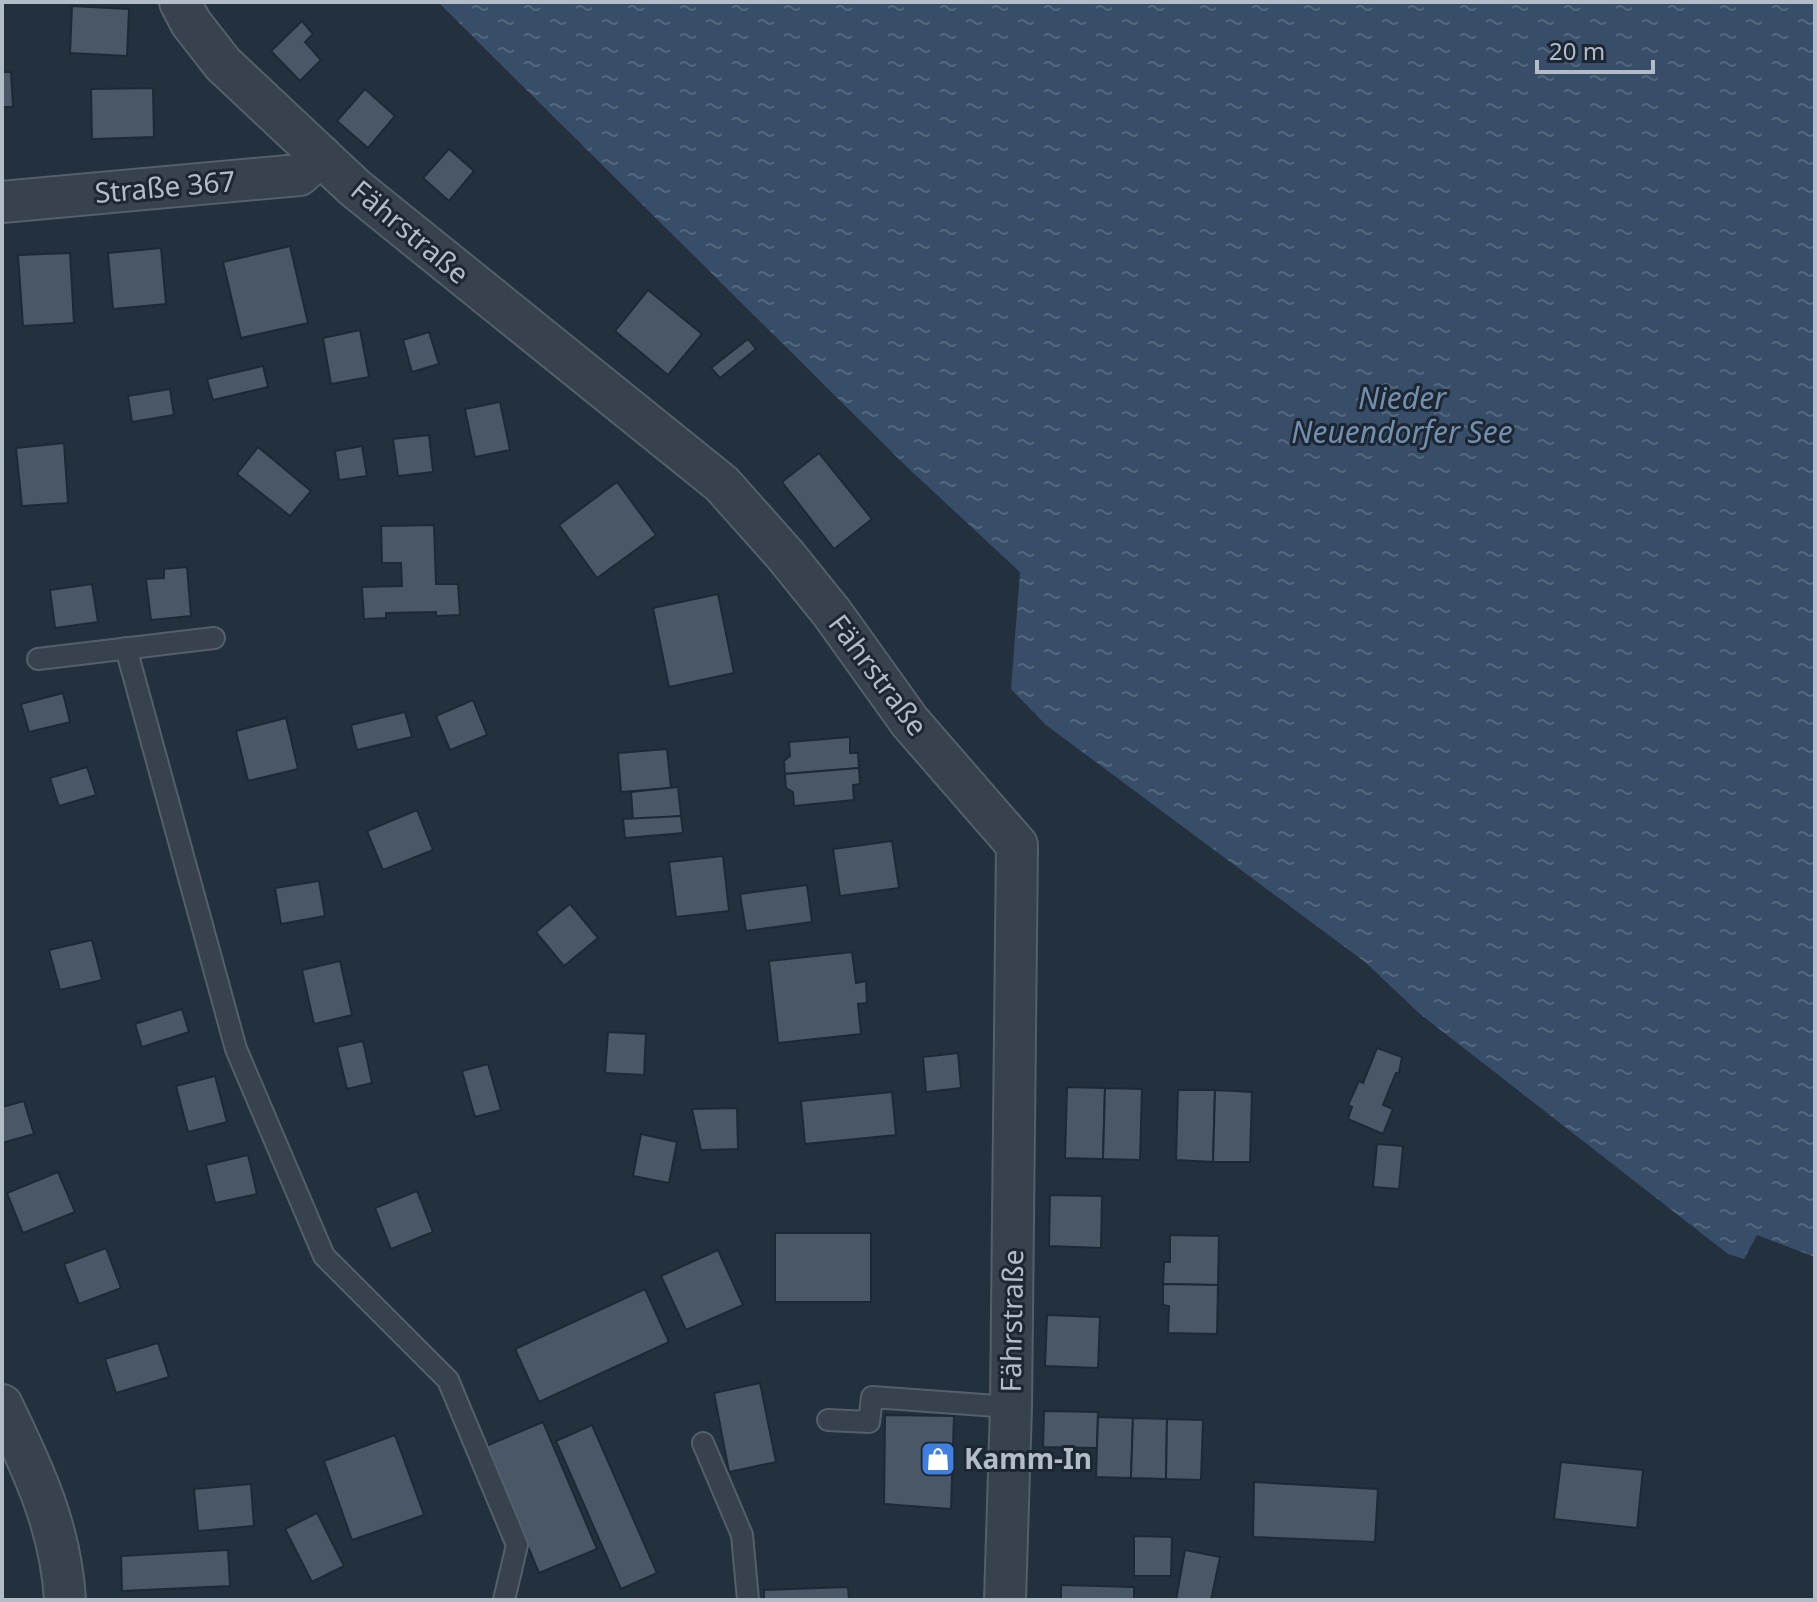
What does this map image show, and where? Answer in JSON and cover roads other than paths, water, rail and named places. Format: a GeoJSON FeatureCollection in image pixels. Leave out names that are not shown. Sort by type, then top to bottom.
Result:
{"type":"FeatureCollection","features":[{"type":"Feature","properties":{"kind":"street","name":"Fährstraße"},"geometry":{"type":"LineString","coordinates":[[180,2],[191,23],[223,64],[321,156],[458,273],[722,484],[832,613],[910,722],[1017,845],[1011,1407],[1005,1600]]}},
{"type":"Feature","properties":{"kind":"street","name":"Straße 367"},"geometry":{"type":"LineString","coordinates":[[2,202],[299,175],[321,156]]}},
{"type":"Feature","properties":{"kind":"street"},"geometry":{"type":"LineString","coordinates":[[2,1405],[38,1480],[62,1564],[65,1600]]}},
{"type":"Feature","properties":{"kind":"lane"},"geometry":{"type":"LineString","coordinates":[[38,659],[214,638]]}},
{"type":"Feature","properties":{"kind":"lane"},"geometry":{"type":"LineString","coordinates":[[126,648],[236,1049],[324,1256],[448,1380],[517,1545],[504,1600]]}},
{"type":"Feature","properties":{"kind":"lane"},"geometry":{"type":"LineString","coordinates":[[828,1420],[869,1422],[872,1397],[1011,1407]]}},
{"type":"Feature","properties":{"kind":"lane"},"geometry":{"type":"LineString","coordinates":[[703,1443],[742,1535],[748,1600]]}},
{"type":"Feature","properties":{"kind":"water","name":"Nieder Neuendorfer See"},"geometry":{"type":"Polygon","coordinates":[[[438,2],[1815,2],[1815,1257],[1757,1235],[1744,1259],[1728,1254],[1420,1014],[1365,962],[1046,725],[1011,689],[1020,572],[908,468],[438,2]]]}},
{"type":"Feature","properties":{"kind":"place","name":"Kamm-In"},"geometry":{"type":"Point","coordinates":[938,1459]}}]}
